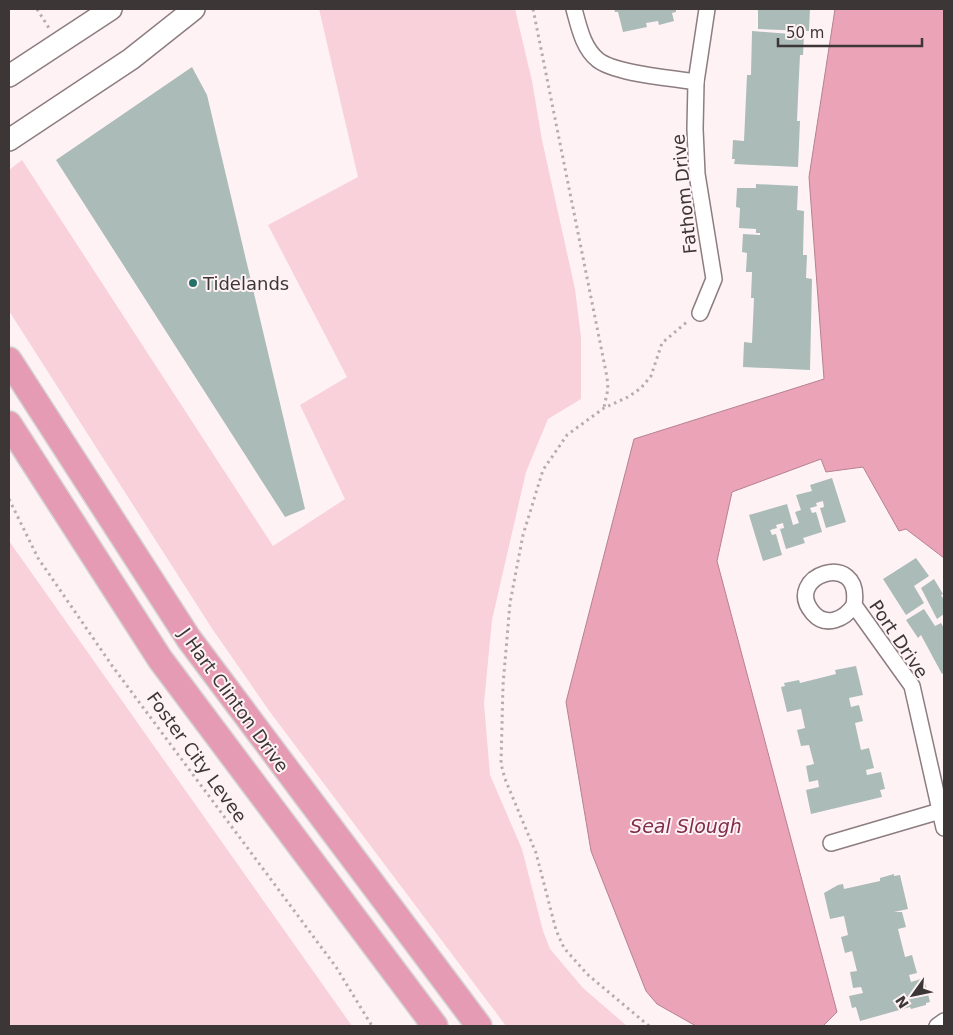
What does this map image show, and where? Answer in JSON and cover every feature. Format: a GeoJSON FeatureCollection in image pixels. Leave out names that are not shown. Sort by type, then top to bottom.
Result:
{"type":"FeatureCollection","features":[{"type":"Feature","properties":{"kind":"main road"},"geometry":{"type":"LineString","coordinates":[[9,76],[111,9]]}},
{"type":"Feature","properties":{"kind":"main road"},"geometry":{"type":"LineString","coordinates":[[9,140],[131,59],[194,9]]}},
{"type":"Feature","properties":{"kind":"main road","name":"J Hart Clinton Drive"},"geometry":{"type":"LineString","coordinates":[[9,360],[188,639],[479,1026]]}},
{"type":"Feature","properties":{"kind":"main road","name":"J Hart Clinton Drive"},"geometry":{"type":"LineString","coordinates":[[9,424],[160,659],[435,1026]]}},
{"type":"Feature","properties":{"kind":"street"},"geometry":{"type":"LineString","coordinates":[[574,9],[579,30],[587,47],[599,61],[616,69],[696,82]]}},
{"type":"Feature","properties":{"kind":"street","name":"Fathom Drive"},"geometry":{"type":"LineString","coordinates":[[700,313],[714,279],[697,174],[696,82],[707,9]]}},
{"type":"Feature","properties":{"kind":"street","name":"Port Drive"},"geometry":{"type":"LineString","coordinates":[[854,605],[912,686],[944,828]]}},
{"type":"Feature","properties":{"kind":"street"},"geometry":{"type":"LineString","coordinates":[[831,843],[940,810]]}},
{"type":"Feature","properties":{"kind":"street"},"geometry":{"type":"LineString","coordinates":[[937,1026],[944,1021]]}},
{"type":"Feature","properties":{"kind":"path"},"geometry":{"type":"LineString","coordinates":[[37,9],[49,28]]}},
{"type":"Feature","properties":{"kind":"path"},"geometry":{"type":"LineString","coordinates":[[532,9],[607,377],[608,389],[604,408]]}},
{"type":"Feature","properties":{"kind":"path"},"geometry":{"type":"LineString","coordinates":[[648,1026],[586,974],[564,948],[556,930],[536,853],[504,779],[500,764],[503,685],[510,612],[522,534],[543,470],[568,435],[604,408],[628,397],[641,388],[651,376],[662,343],[669,335],[700,313]]}},
{"type":"Feature","properties":{"kind":"path","name":"Foster City Levee"},"geometry":{"type":"LineString","coordinates":[[9,499],[38,558],[113,667],[336,967],[372,1026]]}},
{"type":"Feature","properties":{"kind":"shaded area"},"geometry":{"type":"Polygon","coordinates":[[[319,9],[515,9],[532,81],[542,140],[575,289],[581,337],[581,399],[548,419],[526,472],[492,620],[484,703],[490,775],[522,849],[543,931],[550,949],[583,988],[627,1026],[506,1026],[270,712],[213,630],[9,311],[9,170],[22,160],[273,546],[345,499],[300,405],[347,377],[268,225],[358,177],[319,9]]]}},
{"type":"Feature","properties":{"kind":"shaded area"},"geometry":{"type":"Polygon","coordinates":[[[9,541],[352,1026],[9,1026],[9,541]]]}},
{"type":"Feature","properties":{"kind":"water","name":"Seal Slough"},"geometry":{"type":"Polygon","coordinates":[[[835,9],[944,9],[944,558],[906,529],[899,531],[863,467],[826,472],[821,459],[732,492],[717,561],[837,1012],[823,1026],[696,1026],[657,1004],[646,991],[591,851],[566,702],[634,439],[824,379],[809,177],[835,9]]]}},
{"type":"Feature","properties":{"kind":"building"},"geometry":{"type":"Polygon","coordinates":[[[614,9],[676,9],[676,12],[672,13],[674,21],[659,25],[658,21],[646,23],[647,27],[623,32],[618,12],[615,12],[614,9]]]}},
{"type":"Feature","properties":{"kind":"building"},"geometry":{"type":"Polygon","coordinates":[[[758,9],[810,9],[809,31],[758,29],[758,9]]]}},
{"type":"Feature","properties":{"kind":"building"},"geometry":{"type":"Polygon","coordinates":[[[752,31],[804,35],[803,55],[800,55],[798,97],[797,121],[800,121],[798,167],[734,164],[735,159],[732,159],[733,140],[744,141],[747,75],[751,75],[752,31]]]}},
{"type":"Feature","properties":{"kind":"building","name":"Tidelands"},"geometry":{"type":"Polygon","coordinates":[[[192,67],[207,95],[305,509],[285,517],[56,160],[192,67]]]}},
{"type":"Feature","properties":{"kind":"building"},"geometry":{"type":"Polygon","coordinates":[[[756,184],[798,186],[797,210],[804,211],[803,255],[807,255],[806,278],[812,279],[810,370],[743,367],[744,342],[752,343],[754,298],[751,298],[752,272],[746,272],[747,253],[742,252],[743,234],[760,235],[760,233],[756,233],[756,229],[739,228],[740,208],[736,207],[737,188],[756,188],[756,184]]]}},
{"type":"Feature","properties":{"kind":"building"},"geometry":{"type":"Polygon","coordinates":[[[832,478],[846,522],[826,528],[820,508],[824,507],[823,501],[816,503],[817,506],[810,508],[812,513],[816,512],[822,532],[803,538],[805,543],[786,549],[780,529],[784,528],[783,523],[776,525],[777,528],[770,530],[772,535],[776,534],[782,555],[763,561],[749,515],[787,504],[793,525],[799,523],[795,512],[801,510],[796,495],[812,491],[810,485],[832,478]]]}},
{"type":"Feature","properties":{"kind":"building"},"geometry":{"type":"Polygon","coordinates":[[[916,558],[929,576],[914,586],[924,603],[906,615],[883,579],[916,558]]]}},
{"type":"Feature","properties":{"kind":"building"},"geometry":{"type":"Polygon","coordinates":[[[934,579],[943,594],[941,595],[944,600],[944,614],[937,619],[921,588],[934,579]]]}},
{"type":"Feature","properties":{"kind":"building"},"geometry":{"type":"Polygon","coordinates":[[[924,609],[935,626],[941,623],[944,628],[944,672],[942,674],[921,635],[918,638],[906,620],[924,609]]]}},
{"type":"Feature","properties":{"kind":"building"},"geometry":{"type":"Polygon","coordinates":[[[856,666],[863,695],[849,698],[851,707],[859,705],[863,721],[855,723],[861,750],[869,748],[874,768],[866,770],[867,775],[881,772],[885,789],[880,790],[882,797],[811,814],[806,790],[819,787],[818,780],[809,782],[806,766],[814,764],[809,745],[801,746],[797,730],[805,728],[801,709],[787,712],[781,687],[785,686],[784,683],[799,680],[800,683],[836,674],[835,670],[856,666]]]}},
{"type":"Feature","properties":{"kind":"building"},"geometry":{"type":"Polygon","coordinates":[[[894,874],[894,876],[900,875],[908,909],[894,912],[902,912],[906,927],[898,929],[905,957],[912,955],[917,973],[909,975],[911,982],[924,978],[930,1002],[926,1003],[926,1005],[911,1009],[910,1007],[860,1021],[856,1007],[852,1008],[849,996],[863,993],[861,987],[853,988],[850,972],[857,971],[852,951],[845,953],[841,937],[848,935],[844,916],[830,919],[824,893],[838,885],[843,884],[844,889],[880,881],[880,878],[894,874]]]}},
{"type":"Feature","properties":{"kind":"place","name":"Tidelands"},"geometry":{"type":"Point","coordinates":[193,283]}}]}
